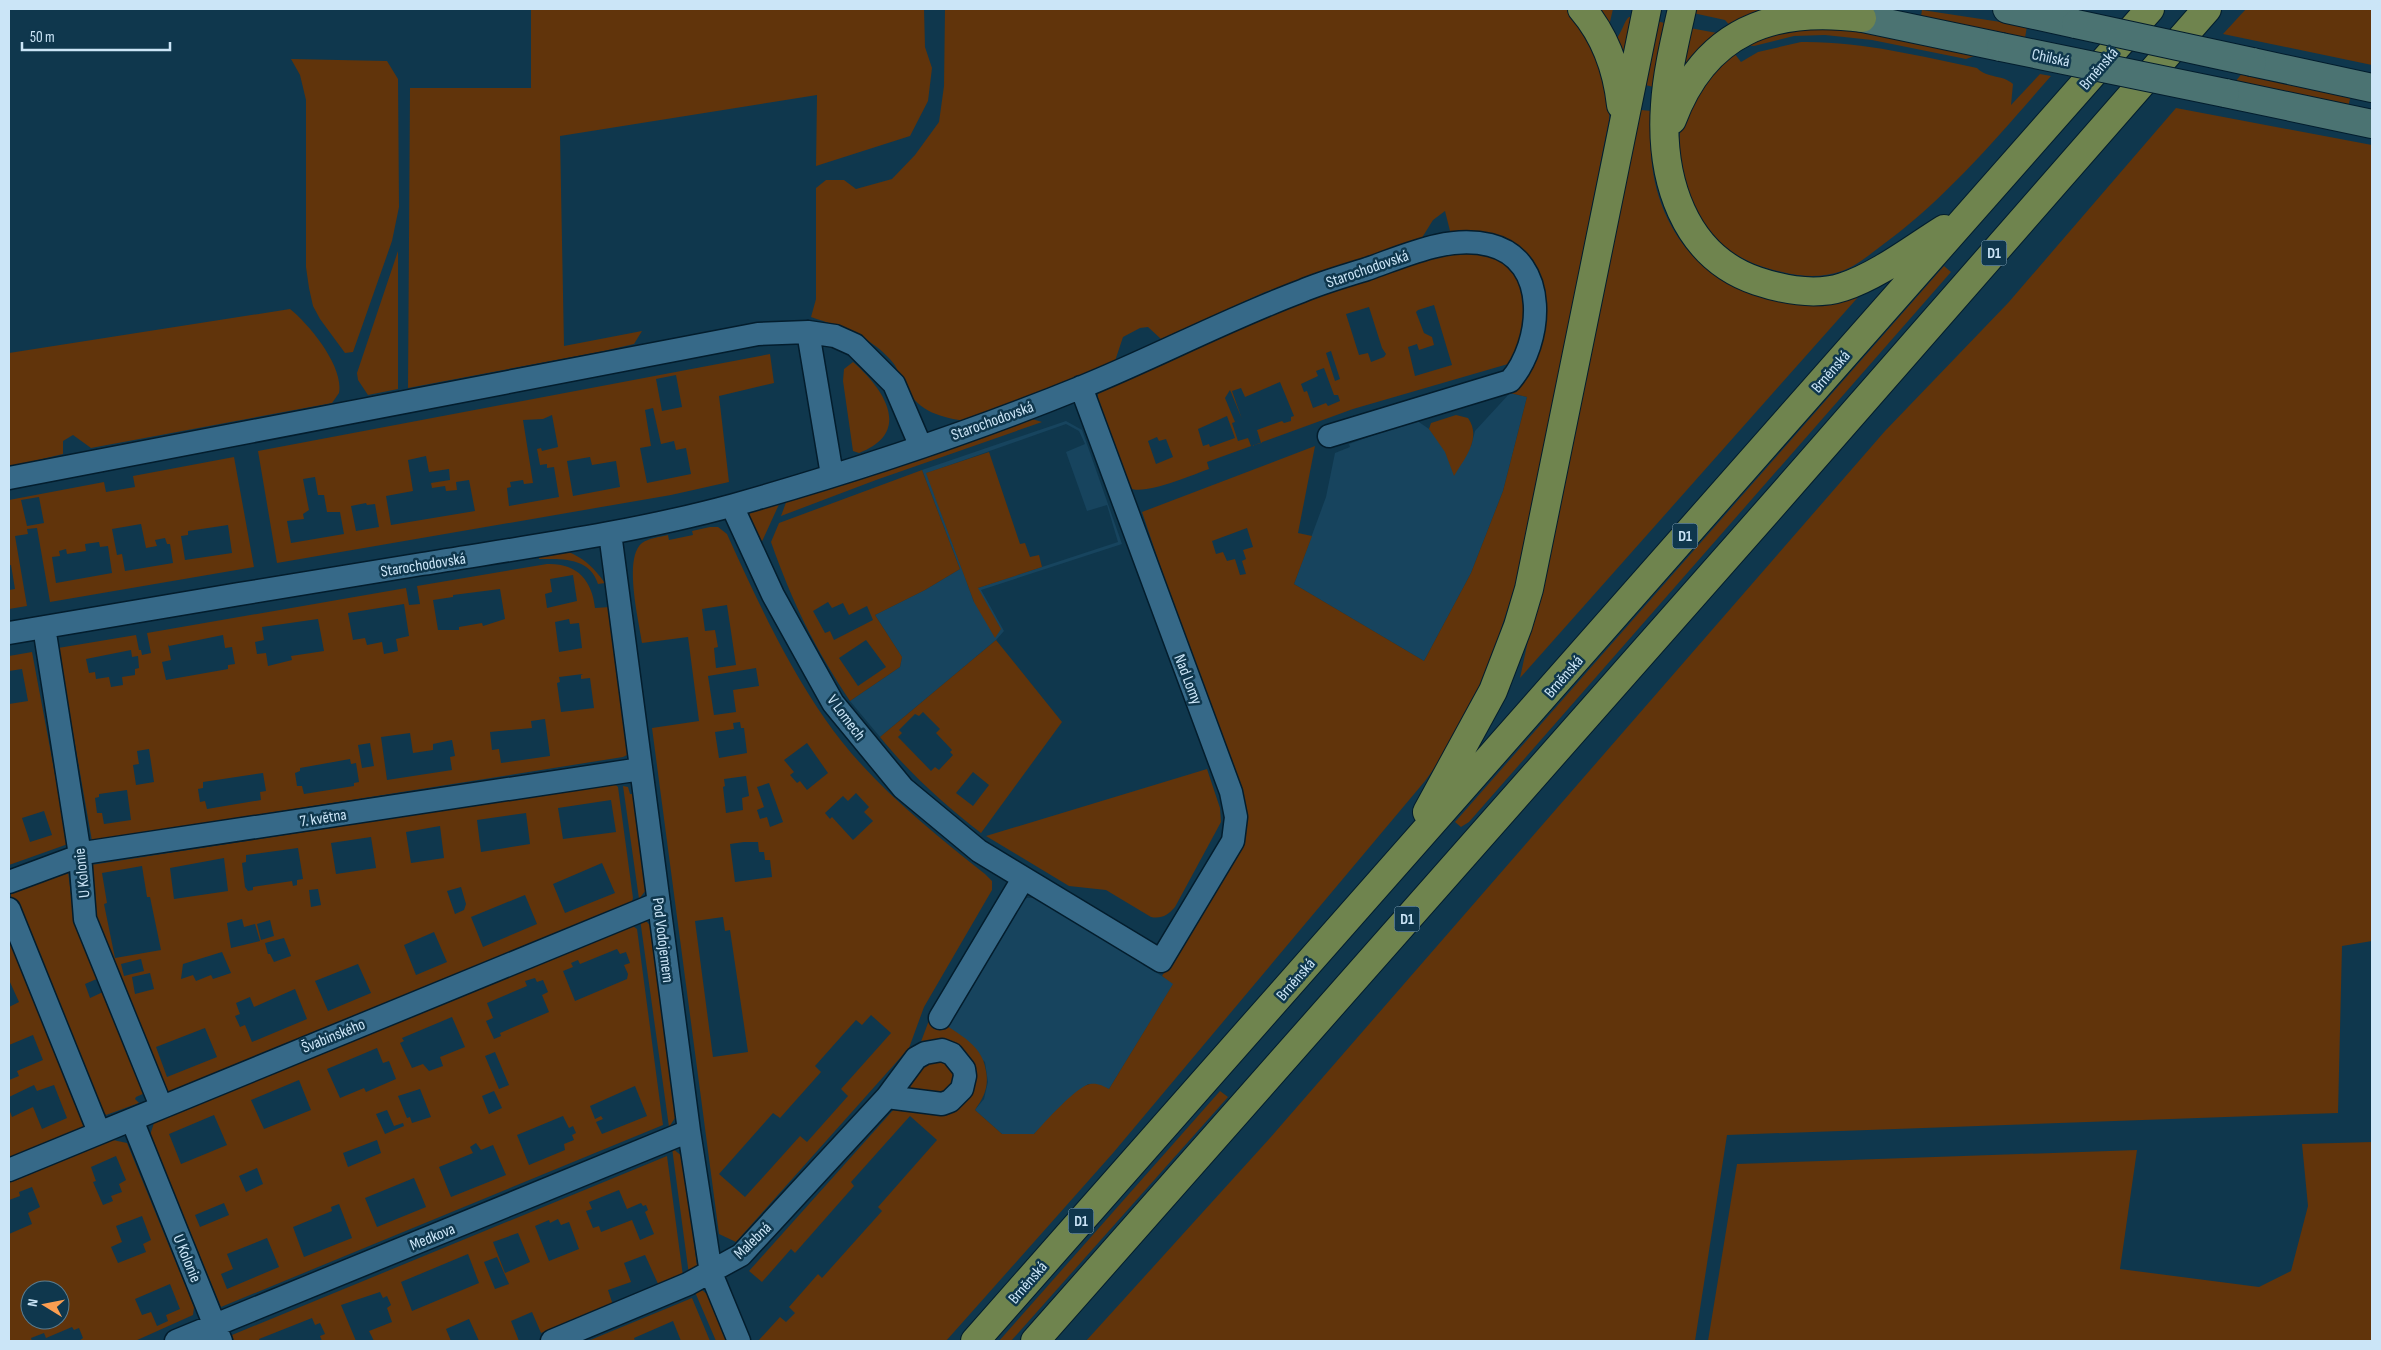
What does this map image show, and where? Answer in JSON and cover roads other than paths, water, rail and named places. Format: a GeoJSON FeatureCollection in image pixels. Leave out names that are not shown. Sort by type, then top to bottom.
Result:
{"type":"FeatureCollection","features":[{"type":"Feature","properties":{"kind":"highway"},"geometry":{"type":"LineString","coordinates":[[1582,9],[1598,29],[1615,69],[1622,110],[1622,135]]}},
{"type":"Feature","properties":{"kind":"highway"},"geometry":{"type":"LineString","coordinates":[[1398,863],[1478,722],[1493,691],[1518,626],[1537,555],[1647,9]]}},
{"type":"Feature","properties":{"kind":"highway"},"geometry":{"type":"LineString","coordinates":[[1682,9],[1664,104],[1664,139],[1667,166],[1675,198],[1687,226],[1707,250],[1730,269],[1751,279],[1778,287],[1826,291],[1853,283],[1870,275],[1973,210]]}},
{"type":"Feature","properties":{"kind":"highway","name":"Brněnská"},"geometry":{"type":"LineString","coordinates":[[975,1341],[2150,9]]}},
{"type":"Feature","properties":{"kind":"highway","name":"D1"},"geometry":{"type":"LineString","coordinates":[[1035,1341],[1787,490],[2207,9]]}},
{"type":"Feature","properties":{"kind":"highway"},"geometry":{"type":"LineString","coordinates":[[1664,139],[1683,94],[1701,66],[1712,53],[1737,35],[1767,22],[1799,16],[1835,14],[1862,18]]}},
{"type":"Feature","properties":{"kind":"main road","name":"Chilská"},"geometry":{"type":"LineString","coordinates":[[1818,9],[2372,124]]}},
{"type":"Feature","properties":{"kind":"main road"},"geometry":{"type":"LineString","coordinates":[[2019,11],[2372,88]]}},
{"type":"Feature","properties":{"kind":"street","name":"Starochodovská"},"geometry":{"type":"LineString","coordinates":[[9,633],[610,533],[732,506],[921,447],[1081,387],[1300,291],[1434,246],[1468,241],[1497,247],[1516,258],[1528,272],[1534,292],[1536,312],[1528,350],[1520,369],[1510,380],[1328,436]]}},
{"type":"Feature","properties":{"kind":"street"},"geometry":{"type":"LineString","coordinates":[[9,478],[758,334],[808,332],[835,336],[854,345],[894,384],[921,447]]}},
{"type":"Feature","properties":{"kind":"street"},"geometry":{"type":"LineString","coordinates":[[808,332],[832,475]]}},
{"type":"Feature","properties":{"kind":"street","name":"Nad Lomy"},"geometry":{"type":"LineString","coordinates":[[1081,387],[1232,792],[1236,817],[1233,841],[1160,961]]}},
{"type":"Feature","properties":{"kind":"street","name":"V Lomech"},"geometry":{"type":"LineString","coordinates":[[732,506],[773,594],[833,703],[903,788],[979,851],[1160,961]]}},
{"type":"Feature","properties":{"kind":"street","name":"Pod Vodojemem"},"geometry":{"type":"LineString","coordinates":[[610,533],[688,1131],[711,1272],[739,1341]]}},
{"type":"Feature","properties":{"kind":"street","name":"U Kolonie"},"geometry":{"type":"LineString","coordinates":[[44,627],[80,855],[85,919],[161,1106]]}},
{"type":"Feature","properties":{"kind":"street","name":"7. května"},"geometry":{"type":"LineString","coordinates":[[9,882],[90,852],[641,769]]}},
{"type":"Feature","properties":{"kind":"street"},"geometry":{"type":"LineString","coordinates":[[940,1018],[1023,878]]}},
{"type":"Feature","properties":{"kind":"street","name":"Švabinského"},"geometry":{"type":"LineString","coordinates":[[9,1170],[659,903]]}},
{"type":"Feature","properties":{"kind":"street"},"geometry":{"type":"LineString","coordinates":[[9,909],[99,1132]]}},
{"type":"Feature","properties":{"kind":"street","name":"Malebná"},"geometry":{"type":"LineString","coordinates":[[552,1341],[711,1272],[741,1254],[887,1097]]}},
{"type":"Feature","properties":{"kind":"street","name":"U Kolonie"},"geometry":{"type":"LineString","coordinates":[[132,1120],[218,1333]]}},
{"type":"Feature","properties":{"kind":"street","name":"Medkova"},"geometry":{"type":"LineString","coordinates":[[176,1341],[218,1333],[688,1131]]}}]}
